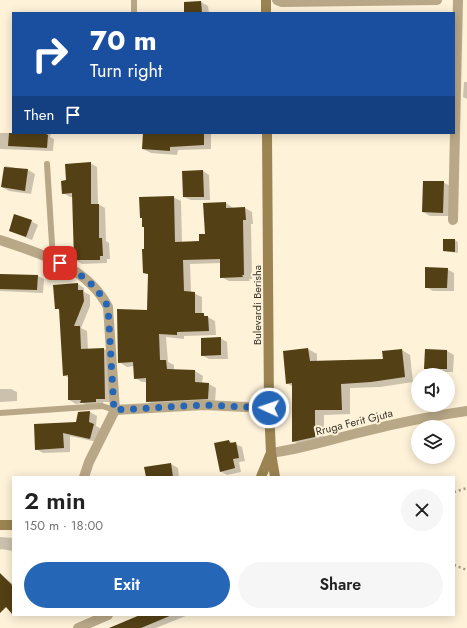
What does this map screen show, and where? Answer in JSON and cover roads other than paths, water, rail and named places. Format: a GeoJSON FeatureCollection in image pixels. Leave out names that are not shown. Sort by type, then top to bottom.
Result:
{"type":"FeatureCollection","features":[{"type":"Feature","properties":{"kind":"main road"},"geometry":{"type":"LineString","coordinates":[[266,0],[266,12]]}},
{"type":"Feature","properties":{"kind":"main road","name":"Bulevardi Berisha"},"geometry":{"type":"LineString","coordinates":[[267,134],[269,408],[271,454],[274,476]]}},
{"type":"Feature","properties":{"kind":"main road"},"geometry":{"type":"LineString","coordinates":[[261,476],[271,454]]}},
{"type":"Feature","properties":{"kind":"main road"},"geometry":{"type":"LineString","coordinates":[[0,525],[12,525]]}},
{"type":"Feature","properties":{"kind":"street"},"geometry":{"type":"LineString","coordinates":[[277,0],[282,2],[436,0]]}},
{"type":"Feature","properties":{"kind":"street"},"geometry":{"type":"LineString","coordinates":[[455,132],[458,0]]}},
{"type":"Feature","properties":{"kind":"street"},"geometry":{"type":"LineString","coordinates":[[453,220],[455,134]]}},
{"type":"Feature","properties":{"kind":"street"},"geometry":{"type":"LineString","coordinates":[[0,240],[53,260],[77,271],[101,294],[108,307],[114,410],[89,462],[84,476]]}},
{"type":"Feature","properties":{"kind":"street"},"geometry":{"type":"LineString","coordinates":[[114,410],[204,405],[269,408]]}},
{"type":"Feature","properties":{"kind":"street","name":"Rruga Ferit Gjuta"},"geometry":{"type":"LineString","coordinates":[[271,454],[292,451],[364,431],[467,411]]}},
{"type":"Feature","properties":{"kind":"street"},"geometry":{"type":"LineString","coordinates":[[78,628],[106,616]]}},
{"type":"Feature","properties":{"kind":"lane"},"geometry":{"type":"LineString","coordinates":[[134,0],[134,12]]}},
{"type":"Feature","properties":{"kind":"lane"},"geometry":{"type":"LineString","coordinates":[[47,164],[53,260]]}},
{"type":"Feature","properties":{"kind":"lane"},"geometry":{"type":"LineString","coordinates":[[0,413],[102,406],[114,410]]}}]}
